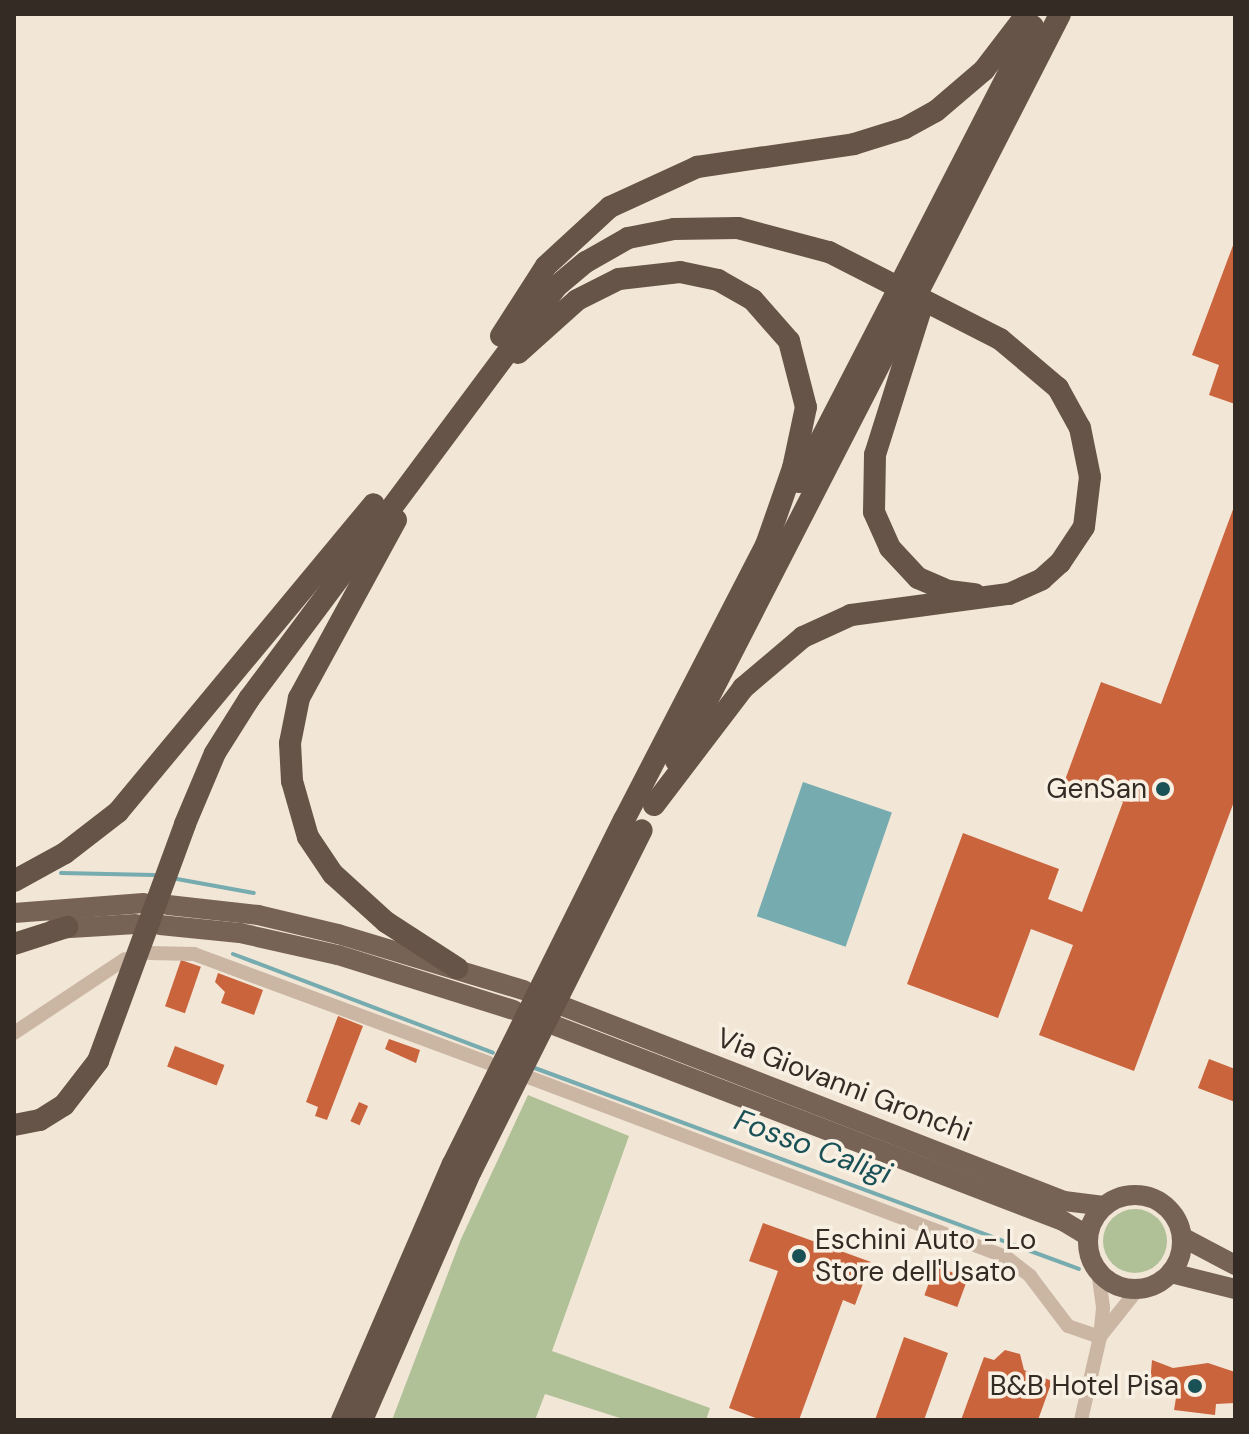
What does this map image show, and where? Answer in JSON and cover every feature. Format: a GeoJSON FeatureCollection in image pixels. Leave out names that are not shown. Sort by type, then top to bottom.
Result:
{"type":"FeatureCollection","features":[{"type":"Feature","properties":{"kind":"highway"},"geometry":{"type":"LineString","coordinates":[[471,398],[491,354],[546,266],[610,207],[697,167],[854,144],[905,128],[964,89],[1027,14]]}},
{"type":"Feature","properties":{"kind":"highway"},"geometry":{"type":"LineString","coordinates":[[1039,14],[917,284],[940,247],[1060,14]]}},
{"type":"Feature","properties":{"kind":"highway"},"geometry":{"type":"LineString","coordinates":[[14,1125],[40,1120],[64,1105],[98,1061],[185,824],[232,724],[546,299],[586,262],[650,232],[738,228],[829,252],[1000,339],[1058,388],[1085,441],[1090,477],[1086,518],[1060,563],[1042,579],[1009,594],[851,615],[803,637],[749,681],[654,805],[633,825]]}},
{"type":"Feature","properties":{"kind":"highway"},"geometry":{"type":"LineString","coordinates":[[471,398],[577,300],[619,279],[680,272],[727,284],[780,325],[805,384],[804,427],[766,545]]}},
{"type":"Feature","properties":{"kind":"highway"},"geometry":{"type":"LineString","coordinates":[[908,306],[875,455],[874,512],[890,548],[918,578],[949,591],[1009,594]]}},
{"type":"Feature","properties":{"kind":"highway"},"geometry":{"type":"LineString","coordinates":[[342,1420],[462,1168],[633,825],[766,545],[908,306]]}},
{"type":"Feature","properties":{"kind":"highway"},"geometry":{"type":"LineString","coordinates":[[654,805],[908,306]]}},
{"type":"Feature","properties":{"kind":"highway"},"geometry":{"type":"LineString","coordinates":[[14,881],[65,853],[118,812],[375,503],[426,458]]}},
{"type":"Feature","properties":{"kind":"highway"},"geometry":{"type":"LineString","coordinates":[[426,458],[307,679],[293,722],[291,766],[300,816],[325,865],[386,922],[457,968]]}},
{"type":"Feature","properties":{"kind":"highway"},"geometry":{"type":"LineString","coordinates":[[14,944],[67,927]]}},
{"type":"Feature","properties":{"kind":"highway"},"geometry":{"type":"LineString","coordinates":[[362,1420],[462,1168]]}},
{"type":"Feature","properties":{"kind":"main road"},"geometry":{"type":"LineString","coordinates":[[14,913],[144,903]]}},
{"type":"Feature","properties":{"kind":"main road"},"geometry":{"type":"LineString","coordinates":[[168,905],[258,915],[457,968],[524,990]]}},
{"type":"Feature","properties":{"kind":"main road"},"geometry":{"type":"LineString","coordinates":[[14,934],[67,927],[136,924]]}},
{"type":"Feature","properties":{"kind":"main road"},"geometry":{"type":"LineString","coordinates":[[160,925],[240,933],[338,955],[514,1010]]}},
{"type":"Feature","properties":{"kind":"main road","name":"Via Giovanni Gronchi"},"geometry":{"type":"LineString","coordinates":[[565,1007],[1064,1201],[1104,1206]]}},
{"type":"Feature","properties":{"kind":"main road","name":"Via Giovanni Gronchi"},"geometry":{"type":"LineString","coordinates":[[556,1026],[1063,1221],[1088,1236]]}},
{"type":"Feature","properties":{"kind":"main road"},"geometry":{"type":"LineString","coordinates":[[1171,1273],[1182,1237],[1177,1218],[1156,1199],[1129,1195],[1104,1206],[1088,1236],[1098,1271],[1113,1284],[1138,1289],[1171,1273],[1235,1289]]}},
{"type":"Feature","properties":{"kind":"main road"},"geometry":{"type":"LineString","coordinates":[[1182,1237],[1235,1265]]}},
{"type":"Feature","properties":{"kind":"street"},"geometry":{"type":"LineString","coordinates":[[149,953],[171,950],[488,1063]]}},
{"type":"Feature","properties":{"kind":"street"},"geometry":{"type":"LineString","coordinates":[[14,1033],[125,959]]}},
{"type":"Feature","properties":{"kind":"street"},"geometry":{"type":"LineString","coordinates":[[528,1077],[1006,1257],[1030,1276],[1068,1326],[1100,1337]]}},
{"type":"Feature","properties":{"kind":"street"},"geometry":{"type":"LineString","coordinates":[[1082,1420],[1100,1337],[1103,1307],[1098,1271]]}},
{"type":"Feature","properties":{"kind":"street"},"geometry":{"type":"LineString","coordinates":[[1100,1337],[1138,1289]]}},
{"type":"Feature","properties":{"kind":"green space"},"geometry":{"type":"Polygon","coordinates":[[[528,1095],[629,1136],[552,1351],[710,1408],[706,1420],[626,1420],[545,1394],[535,1420],[392,1420],[461,1239],[528,1095]]]}},
{"type":"Feature","properties":{"kind":"green space"},"geometry":{"type":"Polygon","coordinates":[[[1129,1209],[1141,1209],[1158,1218],[1165,1229],[1165,1253],[1158,1264],[1141,1273],[1129,1273],[1117,1268],[1108,1259],[1103,1247],[1103,1235],[1108,1223],[1117,1214],[1129,1209]]]}},
{"type":"Feature","properties":{"kind":"water"},"geometry":{"type":"Polygon","coordinates":[[[803,782],[892,813],[846,947],[757,916],[803,782]]]}},
{"type":"Feature","properties":{"kind":"building"},"geometry":{"type":"Polygon","coordinates":[[[1235,240],[1235,404],[1209,395],[1219,365],[1192,355],[1235,240]]]}},
{"type":"Feature","properties":{"kind":"building","name":"GenSan"},"geometry":{"type":"Polygon","coordinates":[[[1235,504],[1235,799],[1134,1071],[1039,1035],[1073,945],[1031,929],[998,1018],[907,984],[963,833],[1059,869],[1048,899],[1082,912],[1123,802],[1065,780],[1101,682],[1161,704],[1235,504]]]}},
{"type":"Feature","properties":{"kind":"building"},"geometry":{"type":"Polygon","coordinates":[[[181,960],[201,967],[185,1013],[165,1006],[181,960]]]}},
{"type":"Feature","properties":{"kind":"building"},"geometry":{"type":"Polygon","coordinates":[[[218,973],[263,990],[254,1015],[221,1003],[225,992],[215,982],[218,973]]]}},
{"type":"Feature","properties":{"kind":"building"},"geometry":{"type":"Polygon","coordinates":[[[338,1016],[363,1026],[327,1120],[315,1116],[318,1107],[306,1102],[338,1016]]]}},
{"type":"Feature","properties":{"kind":"building"},"geometry":{"type":"Polygon","coordinates":[[[389,1039],[420,1050],[416,1063],[385,1049],[389,1039]]]}},
{"type":"Feature","properties":{"kind":"building"},"geometry":{"type":"Polygon","coordinates":[[[175,1046],[224,1065],[217,1086],[167,1067],[175,1046]]]}},
{"type":"Feature","properties":{"kind":"building"},"geometry":{"type":"Polygon","coordinates":[[[1209,1059],[1235,1069],[1235,1102],[1198,1088],[1209,1059]]]}},
{"type":"Feature","properties":{"kind":"building"},"geometry":{"type":"Polygon","coordinates":[[[359,1102],[368,1106],[360,1125],[350,1121],[359,1102]]]}},
{"type":"Feature","properties":{"kind":"building"},"geometry":{"type":"Polygon","coordinates":[[[763,1223],[871,1262],[855,1305],[843,1300],[799,1420],[761,1420],[729,1408],[778,1271],[749,1261],[763,1223]]]}},
{"type":"Feature","properties":{"kind":"building"},"geometry":{"type":"Polygon","coordinates":[[[935,1266],[968,1278],[957,1307],[924,1295],[935,1266]]]}},
{"type":"Feature","properties":{"kind":"building"},"geometry":{"type":"Polygon","coordinates":[[[904,1337],[948,1353],[924,1420],[875,1420],[904,1337]]]}},
{"type":"Feature","properties":{"kind":"building"},"geometry":{"type":"Polygon","coordinates":[[[1005,1350],[1020,1354],[1024,1370],[1052,1381],[1038,1420],[961,1420],[984,1357],[994,1360],[1005,1350]]]}},
{"type":"Feature","properties":{"kind":"building","name":"B&B Hotel Pisa"},"geometry":{"type":"Polygon","coordinates":[[[1152,1360],[1173,1368],[1208,1363],[1235,1372],[1235,1403],[1216,1404],[1215,1415],[1174,1410],[1176,1398],[1161,1394],[1161,1388],[1150,1384],[1152,1360]]]}},
{"type":"Feature","properties":{"kind":"waterway","name":"Fosso Caligi"},"geometry":{"type":"LineString","coordinates":[[61,873],[154,875]]}},
{"type":"Feature","properties":{"kind":"waterway","name":"Fosso Caligi"},"geometry":{"type":"LineString","coordinates":[[177,879],[254,893]]}},
{"type":"Feature","properties":{"kind":"waterway","name":"Fosso Caligi"},"geometry":{"type":"LineString","coordinates":[[233,954],[493,1053]]}},
{"type":"Feature","properties":{"kind":"waterway","name":"Fosso Caligi"},"geometry":{"type":"LineString","coordinates":[[532,1067],[1079,1269]]}},
{"type":"Feature","properties":{"kind":"place","name":"GenSan"},"geometry":{"type":"Point","coordinates":[1163,789]}},
{"type":"Feature","properties":{"kind":"place","name":"Eschini Auto - Lo Store dell'Usato"},"geometry":{"type":"Point","coordinates":[799,1256]}},
{"type":"Feature","properties":{"kind":"place","name":"B&B Hotel Pisa"},"geometry":{"type":"Point","coordinates":[1195,1386]}}]}
